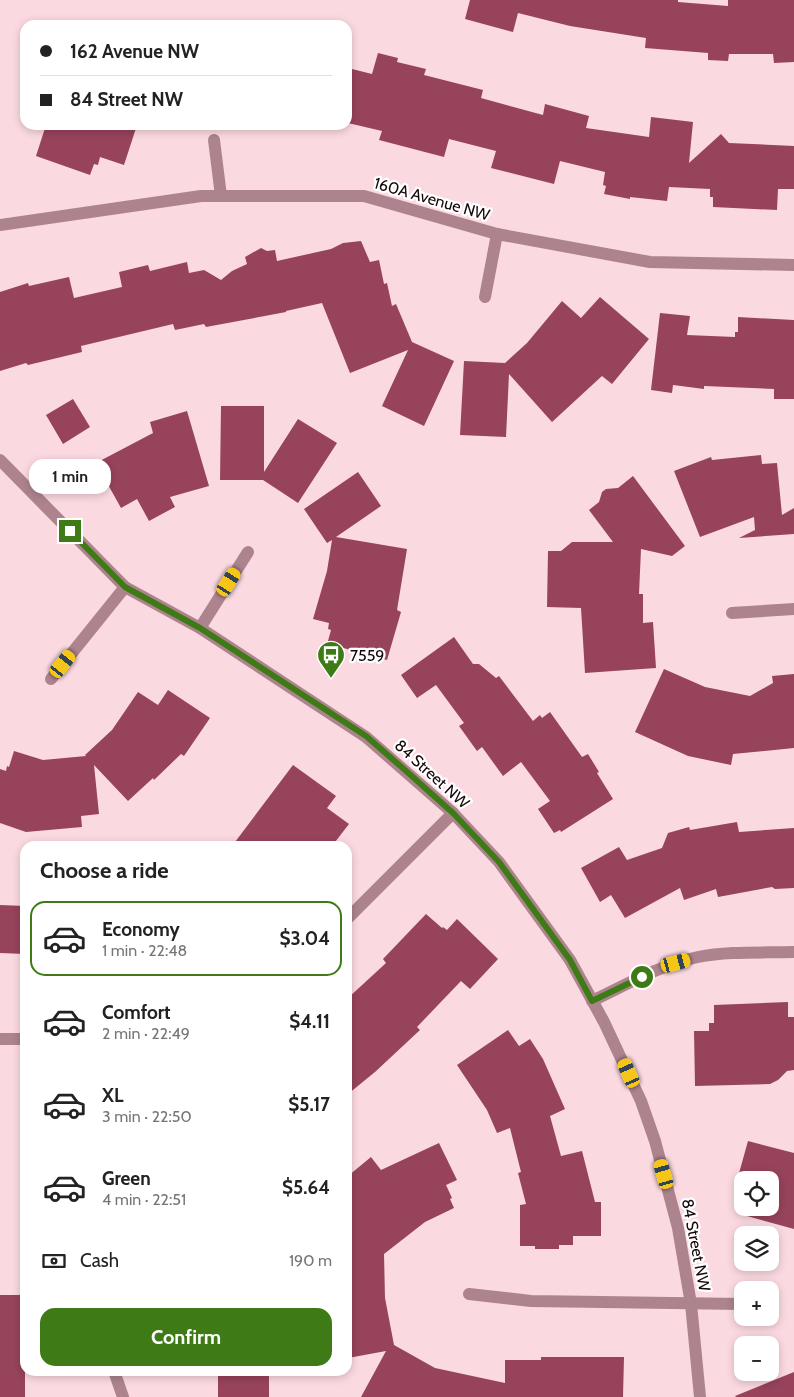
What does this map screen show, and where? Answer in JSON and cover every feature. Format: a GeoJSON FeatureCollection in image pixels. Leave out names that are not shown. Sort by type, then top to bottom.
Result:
{"type":"FeatureCollection","features":[{"type":"Feature","properties":{"kind":"street"},"geometry":{"type":"LineString","coordinates":[[214,140],[221,196]]}},
{"type":"Feature","properties":{"kind":"street","name":"160A Avenue NW"},"geometry":{"type":"LineString","coordinates":[[0,225],[201,196],[364,196],[497,234],[650,262],[794,266]]}},
{"type":"Feature","properties":{"kind":"street"},"geometry":{"type":"LineString","coordinates":[[484,298],[497,234]]}},
{"type":"Feature","properties":{"kind":"street","name":"84 Street NW"},"geometry":{"type":"LineString","coordinates":[[0,460],[125,587],[200,628],[366,736],[453,813],[499,862],[570,960],[623,1060],[641,1101],[655,1141],[678,1228],[691,1304],[700,1397]]}},
{"type":"Feature","properties":{"kind":"street"},"geometry":{"type":"LineString","coordinates":[[200,628],[248,552]]}},
{"type":"Feature","properties":{"kind":"street"},"geometry":{"type":"LineString","coordinates":[[51,680],[125,587]]}},
{"type":"Feature","properties":{"kind":"street"},"geometry":{"type":"LineString","coordinates":[[732,613],[794,609]]}},
{"type":"Feature","properties":{"kind":"street"},"geometry":{"type":"LineString","coordinates":[[352,914],[453,813]]}},
{"type":"Feature","properties":{"kind":"street"},"geometry":{"type":"LineString","coordinates":[[592,1001],[658,969],[698,957],[725,954],[794,952]]}},
{"type":"Feature","properties":{"kind":"street"},"geometry":{"type":"LineString","coordinates":[[0,1039],[20,1039]]}},
{"type":"Feature","properties":{"kind":"street","name":"84 Street NW"},"geometry":{"type":"LineString","coordinates":[[469,1294],[531,1301],[734,1304]]}},
{"type":"Feature","properties":{"kind":"street"},"geometry":{"type":"LineString","coordinates":[[116,1376],[123,1397]]}},
{"type":"Feature","properties":{"kind":"building"},"geometry":{"type":"Polygon","coordinates":[[[470,0],[678,0],[678,2],[728,6],[728,0],[794,0],[794,62],[774,63],[773,54],[729,54],[728,61],[708,60],[708,53],[645,48],[646,38],[570,26],[518,13],[513,32],[465,19],[470,0]]]}},
{"type":"Feature","properties":{"kind":"building"},"geometry":{"type":"Polygon","coordinates":[[[378,53],[398,58],[397,62],[426,69],[424,75],[483,90],[481,98],[543,115],[545,104],[589,116],[586,128],[649,137],[651,117],[693,122],[689,163],[721,134],[729,143],[794,146],[794,189],[778,189],[777,210],[713,207],[713,197],[710,197],[710,189],[669,187],[667,201],[630,197],[630,199],[604,194],[606,186],[603,185],[605,172],[560,161],[554,184],[491,168],[496,151],[449,139],[444,157],[379,140],[382,131],[352,124],[352,69],[372,74],[378,53]]]}},
{"type":"Feature","properties":{"kind":"building"},"geometry":{"type":"Polygon","coordinates":[[[44,130],[135,130],[124,165],[100,157],[98,165],[94,164],[90,175],[36,156],[44,130]]]}},
{"type":"Feature","properties":{"kind":"building"},"geometry":{"type":"Polygon","coordinates":[[[361,241],[370,262],[379,260],[384,284],[387,283],[392,306],[396,304],[412,342],[454,361],[424,426],[382,406],[408,350],[350,373],[322,303],[286,312],[206,327],[204,324],[175,330],[173,324],[81,346],[82,352],[28,365],[26,363],[0,371],[0,292],[28,283],[29,286],[69,277],[74,298],[122,287],[119,272],[148,265],[150,271],[187,262],[189,273],[204,270],[221,280],[232,271],[247,264],[245,257],[261,248],[267,251],[275,250],[277,261],[331,249],[343,243],[361,241]]]}},
{"type":"Feature","properties":{"kind":"building"},"geometry":{"type":"Polygon","coordinates":[[[600,297],[649,339],[612,384],[602,376],[552,422],[509,374],[506,437],[460,435],[464,361],[505,363],[527,343],[562,301],[581,318],[600,297]]]}},
{"type":"Feature","properties":{"kind":"building"},"geometry":{"type":"Polygon","coordinates":[[[660,313],[690,316],[687,335],[735,337],[735,332],[738,332],[738,317],[794,320],[794,399],[774,399],[774,389],[704,386],[704,389],[673,385],[672,393],[651,390],[660,313]]]}},
{"type":"Feature","properties":{"kind":"building"},"geometry":{"type":"Polygon","coordinates":[[[73,399],[90,427],[63,444],[46,415],[73,399]]]}},
{"type":"Feature","properties":{"kind":"building"},"geometry":{"type":"Polygon","coordinates":[[[221,406],[264,406],[264,472],[298,419],[337,443],[298,503],[263,480],[220,480],[221,406]]]}},
{"type":"Feature","properties":{"kind":"building"},"geometry":{"type":"Polygon","coordinates":[[[187,411],[209,486],[170,497],[175,507],[149,521],[137,499],[121,508],[96,463],[153,433],[150,422],[187,411]]]}},
{"type":"Feature","properties":{"kind":"building"},"geometry":{"type":"Polygon","coordinates":[[[761,455],[762,464],[777,463],[782,515],[794,508],[794,534],[739,538],[755,530],[754,517],[700,537],[674,471],[711,457],[712,460],[761,455]]]}},
{"type":"Feature","properties":{"kind":"building"},"geometry":{"type":"Polygon","coordinates":[[[358,472],[381,506],[336,537],[407,549],[397,610],[401,612],[387,660],[329,644],[331,630],[328,629],[329,623],[313,619],[327,571],[332,540],[327,543],[304,509],[358,472]]]}},
{"type":"Feature","properties":{"kind":"building"},"geometry":{"type":"Polygon","coordinates":[[[633,476],[685,546],[672,556],[641,549],[639,594],[643,594],[643,623],[653,622],[656,668],[585,673],[581,608],[547,607],[548,551],[561,551],[572,542],[613,542],[589,510],[599,502],[602,492],[606,489],[618,488],[633,476]]]}},
{"type":"Feature","properties":{"kind":"building"},"geometry":{"type":"Polygon","coordinates":[[[454,637],[473,664],[479,664],[496,678],[499,676],[533,721],[540,715],[542,718],[550,712],[582,757],[588,754],[613,799],[561,832],[560,830],[554,833],[538,809],[550,801],[521,762],[503,776],[482,747],[477,751],[459,726],[464,723],[436,685],[417,698],[401,675],[454,637]]]}},
{"type":"Feature","properties":{"kind":"building"},"geometry":{"type":"Polygon","coordinates":[[[664,669],[705,687],[750,696],[773,683],[772,676],[794,674],[794,748],[733,754],[731,765],[688,756],[635,732],[664,669]]]}},
{"type":"Feature","properties":{"kind":"building"},"geometry":{"type":"Polygon","coordinates":[[[168,690],[210,718],[184,756],[181,754],[154,780],[153,778],[128,801],[94,765],[99,814],[81,816],[82,827],[26,832],[0,823],[0,769],[6,771],[14,751],[43,760],[86,756],[112,730],[138,692],[158,705],[168,690]]]}},
{"type":"Feature","properties":{"kind":"building"},"geometry":{"type":"Polygon","coordinates":[[[293,765],[336,796],[327,808],[349,824],[336,841],[236,841],[293,765]]]}},
{"type":"Feature","properties":{"kind":"building"},"geometry":{"type":"Polygon","coordinates":[[[737,822],[739,832],[794,828],[794,888],[775,889],[772,887],[718,897],[716,889],[684,900],[680,888],[625,918],[611,895],[600,902],[581,868],[619,847],[627,860],[662,848],[668,833],[689,827],[690,830],[737,822]]]}},
{"type":"Feature","properties":{"kind":"building"},"geometry":{"type":"Polygon","coordinates":[[[0,905],[20,906],[20,954],[0,953],[0,905]]]}},
{"type":"Feature","properties":{"kind":"building"},"geometry":{"type":"Polygon","coordinates":[[[426,914],[447,930],[457,919],[498,959],[470,989],[461,981],[417,1027],[420,1030],[352,1091],[352,994],[386,963],[383,959],[426,914]]]}},
{"type":"Feature","properties":{"kind":"building"},"geometry":{"type":"Polygon","coordinates":[[[788,1002],[788,1017],[794,1017],[794,1070],[787,1071],[778,1080],[770,1084],[695,1086],[694,1031],[709,1031],[709,1023],[714,1023],[714,1005],[788,1002]]]}},
{"type":"Feature","properties":{"kind":"building"},"geometry":{"type":"Polygon","coordinates":[[[508,1030],[519,1046],[530,1039],[543,1059],[565,1109],[550,1116],[561,1156],[582,1151],[595,1202],[601,1202],[601,1236],[573,1236],[573,1245],[559,1245],[559,1249],[535,1249],[535,1246],[520,1246],[520,1205],[526,1204],[518,1173],[521,1172],[510,1128],[497,1133],[487,1110],[457,1065],[508,1030]]]}},
{"type":"Feature","properties":{"kind":"building"},"geometry":{"type":"Polygon","coordinates":[[[748,1141],[794,1153],[794,1229],[747,1216],[779,1216],[779,1171],[740,1171],[748,1141]]]}},
{"type":"Feature","properties":{"kind":"building"},"geometry":{"type":"Polygon","coordinates":[[[439,1143],[457,1180],[446,1185],[454,1208],[425,1222],[384,1254],[385,1298],[394,1345],[435,1368],[505,1383],[505,1360],[541,1360],[541,1357],[624,1357],[623,1397],[361,1397],[386,1351],[352,1357],[352,1173],[371,1157],[381,1170],[439,1143]]]}},
{"type":"Feature","properties":{"kind":"building"},"geometry":{"type":"Polygon","coordinates":[[[0,1295],[20,1295],[20,1376],[25,1376],[25,1397],[0,1397],[0,1295]]]}},
{"type":"Feature","properties":{"kind":"building"},"geometry":{"type":"Polygon","coordinates":[[[794,1372],[794,1397],[735,1396],[772,1381],[779,1381],[779,1378],[794,1372]]]}},
{"type":"Feature","properties":{"kind":"building"},"geometry":{"type":"Polygon","coordinates":[[[218,1376],[269,1376],[269,1397],[218,1397],[218,1376]]]}},
{"type":"Feature","properties":{"kind":"place","name":"7559"},"geometry":{"type":"Point","coordinates":[331,679]}},
{"type":"Feature","properties":{"kind":"route"},"geometry":{"type":"LineString","coordinates":[[70,531],[125,587],[200,628],[366,736],[453,813],[499,862],[570,960],[592,1001],[642,977]]}}]}
